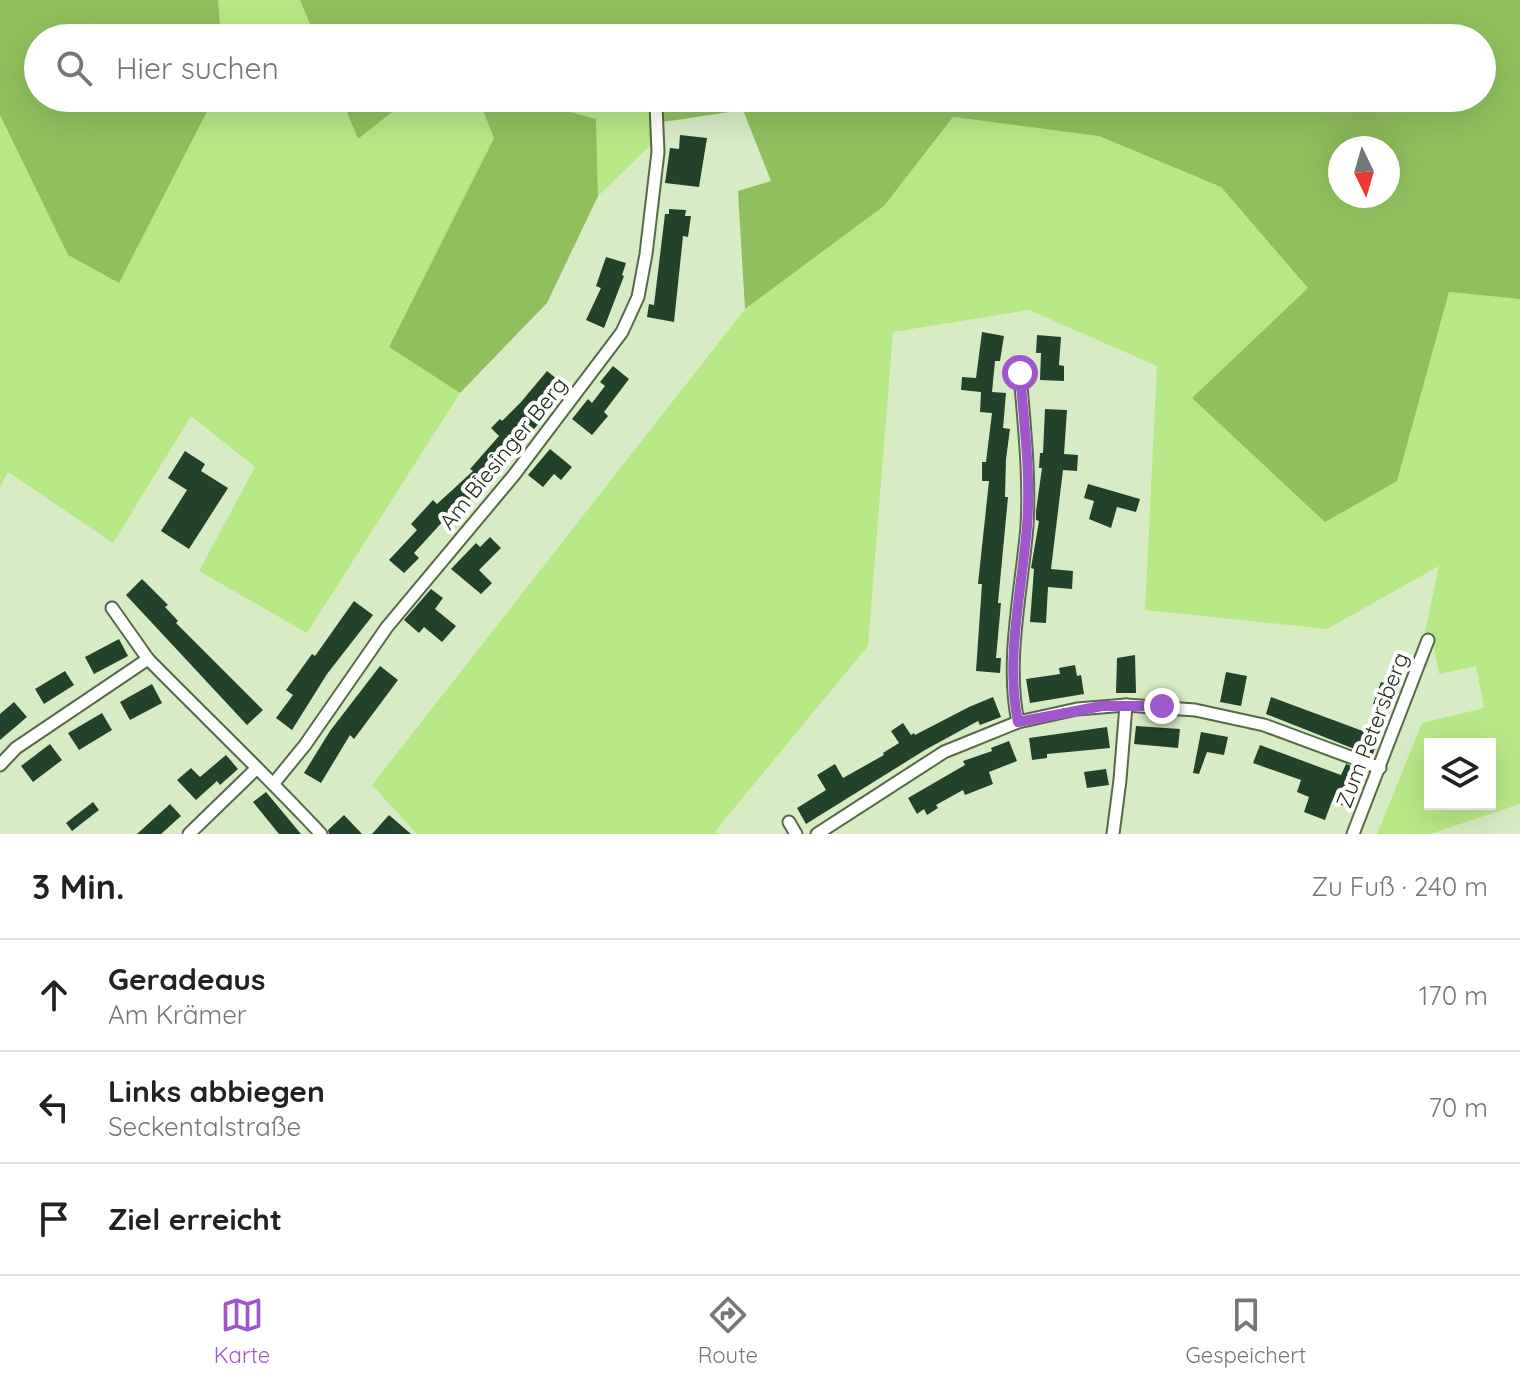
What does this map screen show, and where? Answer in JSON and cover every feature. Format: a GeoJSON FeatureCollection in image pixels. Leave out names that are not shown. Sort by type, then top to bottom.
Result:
{"type":"FeatureCollection","features":[{"type":"Feature","properties":{"kind":"street","name":"Am Biesinger Berg"},"geometry":{"type":"LineString","coordinates":[[274,783],[305,745],[387,627],[514,475],[627,323],[638,297],[646,254],[658,152],[656,112]]}},
{"type":"Feature","properties":{"kind":"street"},"geometry":{"type":"LineString","coordinates":[[1018,722],[1014,674],[1028,480],[1020,373]]}},
{"type":"Feature","properties":{"kind":"street"},"geometry":{"type":"LineString","coordinates":[[112,608],[148,659],[274,783],[321,834]]}},
{"type":"Feature","properties":{"kind":"street","name":"Zum Petersberg"},"geometry":{"type":"LineString","coordinates":[[1353,834],[1428,640]]}},
{"type":"Feature","properties":{"kind":"street"},"geometry":{"type":"LineString","coordinates":[[0,765],[16,748],[148,659]]}},
{"type":"Feature","properties":{"kind":"street"},"geometry":{"type":"LineString","coordinates":[[1113,834],[1126,705]]}},
{"type":"Feature","properties":{"kind":"street"},"geometry":{"type":"LineString","coordinates":[[817,834],[944,752],[1018,722],[1077,709],[1126,705],[1195,710],[1264,725],[1380,768]]}},
{"type":"Feature","properties":{"kind":"street"},"geometry":{"type":"LineString","coordinates":[[189,834],[257,768]]}},
{"type":"Feature","properties":{"kind":"street"},"geometry":{"type":"LineString","coordinates":[[789,822],[796,834]]}},
{"type":"Feature","properties":{"kind":"green space"},"geometry":{"type":"Polygon","coordinates":[[[0,0],[218,0],[220,24],[24,24],[24,112],[207,112],[119,283],[68,255],[0,115],[0,0]]]}},
{"type":"Feature","properties":{"kind":"green space"},"geometry":{"type":"Polygon","coordinates":[[[218,0],[300,0],[310,24],[220,24],[218,0]]]}},
{"type":"Feature","properties":{"kind":"green space"},"geometry":{"type":"Polygon","coordinates":[[[300,0],[1520,0],[1520,299],[1449,292],[1397,481],[1325,522],[1192,398],[1308,288],[1221,187],[1099,136],[953,117],[884,206],[745,309],[738,191],[771,181],[744,112],[1496,112],[1496,24],[310,24],[300,0]]]}},
{"type":"Feature","properties":{"kind":"green space"},"geometry":{"type":"Polygon","coordinates":[[[207,112],[347,112],[358,139],[392,112],[484,112],[494,138],[389,347],[460,393],[307,633],[199,571],[255,467],[191,416],[113,543],[8,472],[0,487],[0,115],[68,255],[119,283],[207,112]]]}},
{"type":"Feature","properties":{"kind":"green space"},"geometry":{"type":"Polygon","coordinates":[[[347,112],[392,112],[358,139],[347,112]]]}},
{"type":"Feature","properties":{"kind":"green space"},"geometry":{"type":"Polygon","coordinates":[[[484,112],[571,112],[596,119],[598,196],[547,303],[460,393],[389,347],[494,138],[484,112]]]}},
{"type":"Feature","properties":{"kind":"green space"},"geometry":{"type":"Polygon","coordinates":[[[571,112],[653,112],[658,138],[598,196],[596,119],[571,112]]]}},
{"type":"Feature","properties":{"kind":"green space"},"geometry":{"type":"Polygon","coordinates":[[[661,112],[730,112],[663,122],[661,112]]]}},
{"type":"Feature","properties":{"kind":"green space"},"geometry":{"type":"Polygon","coordinates":[[[953,117],[1099,136],[1221,187],[1308,288],[1397,480],[1449,292],[1520,299],[1520,804],[1430,834],[1377,834],[1422,723],[1484,708],[1476,666],[1439,674],[1433,642],[1424,637],[1439,566],[1327,629],[1145,610],[1157,366],[1029,310],[893,332],[868,646],[716,830],[717,834],[417,834],[372,785],[745,309],[884,206],[953,117]]]}},
{"type":"Feature","properties":{"kind":"building"},"geometry":{"type":"Polygon","coordinates":[[[680,135],[707,138],[699,187],[665,183],[670,148],[679,149],[680,135]]]}},
{"type":"Feature","properties":{"kind":"building"},"geometry":{"type":"Polygon","coordinates":[[[669,209],[686,210],[685,216],[691,216],[688,237],[683,236],[674,322],[647,317],[649,304],[654,305],[665,214],[669,214],[669,209]]]}},
{"type":"Feature","properties":{"kind":"building"},"geometry":{"type":"Polygon","coordinates":[[[606,257],[626,263],[604,328],[586,320],[601,288],[596,286],[606,257]]]}},
{"type":"Feature","properties":{"kind":"building"},"geometry":{"type":"Polygon","coordinates":[[[982,332],[1004,336],[1000,361],[995,361],[992,392],[1006,393],[1003,428],[1010,429],[1006,459],[1005,497],[1008,497],[998,603],[1001,603],[996,658],[1001,658],[1000,673],[976,671],[982,584],[978,584],[989,481],[982,481],[982,462],[986,462],[992,413],[980,412],[981,392],[961,390],[962,377],[976,378],[982,332]]]}},
{"type":"Feature","properties":{"kind":"building"},"geometry":{"type":"Polygon","coordinates":[[[1037,335],[1061,337],[1059,365],[1064,366],[1064,381],[1040,380],[1041,353],[1036,353],[1037,335]]]}},
{"type":"Feature","properties":{"kind":"building"},"geometry":{"type":"Polygon","coordinates":[[[613,366],[629,379],[604,412],[608,416],[592,435],[572,419],[588,399],[592,403],[605,386],[600,382],[613,366]]]}},
{"type":"Feature","properties":{"kind":"building"},"geometry":{"type":"Polygon","coordinates":[[[547,371],[567,387],[558,398],[554,395],[537,417],[541,421],[485,485],[458,510],[456,507],[414,553],[419,558],[404,573],[389,560],[417,530],[411,524],[433,500],[437,504],[473,471],[470,469],[499,436],[491,428],[521,402],[547,371]]]}},
{"type":"Feature","properties":{"kind":"building"},"geometry":{"type":"Polygon","coordinates":[[[1045,409],[1067,410],[1064,454],[1078,455],[1077,471],[1063,470],[1051,569],[1073,571],[1072,589],[1048,587],[1046,623],[1030,622],[1034,569],[1031,568],[1039,521],[1036,520],[1036,511],[1045,409]]]}},
{"type":"Feature","properties":{"kind":"building"},"geometry":{"type":"Polygon","coordinates":[[[550,449],[572,467],[561,480],[554,474],[543,487],[528,475],[550,449]]]}},
{"type":"Feature","properties":{"kind":"building"},"geometry":{"type":"Polygon","coordinates":[[[185,451],[205,464],[201,471],[228,488],[189,549],[161,531],[187,490],[168,478],[185,451]]]}},
{"type":"Feature","properties":{"kind":"building"},"geometry":{"type":"Polygon","coordinates":[[[1088,484],[1140,499],[1136,512],[1117,507],[1111,528],[1089,519],[1094,501],[1084,498],[1088,484]]]}},
{"type":"Feature","properties":{"kind":"building"},"geometry":{"type":"Polygon","coordinates":[[[490,537],[501,548],[479,570],[492,583],[481,594],[451,569],[476,543],[480,547],[490,537]]]}},
{"type":"Feature","properties":{"kind":"building"},"geometry":{"type":"Polygon","coordinates":[[[142,579],[168,605],[165,607],[178,621],[176,623],[263,710],[247,725],[126,595],[142,579]]]}},
{"type":"Feature","properties":{"kind":"building"},"geometry":{"type":"Polygon","coordinates":[[[431,589],[443,598],[435,609],[456,626],[442,642],[424,627],[419,633],[404,620],[431,589]]]}},
{"type":"Feature","properties":{"kind":"building"},"geometry":{"type":"Polygon","coordinates":[[[354,601],[373,615],[327,674],[292,730],[276,718],[293,695],[286,690],[312,654],[315,656],[354,601]]]}},
{"type":"Feature","properties":{"kind":"building"},"geometry":{"type":"Polygon","coordinates":[[[119,639],[128,656],[94,674],[85,657],[119,639]]]}},
{"type":"Feature","properties":{"kind":"building"},"geometry":{"type":"Polygon","coordinates":[[[1135,655],[1136,693],[1116,693],[1117,658],[1135,655]]]}},
{"type":"Feature","properties":{"kind":"building"},"geometry":{"type":"Polygon","coordinates":[[[1075,665],[1077,676],[1081,675],[1084,694],[1030,703],[1026,679],[1060,674],[1059,668],[1075,665]]]}},
{"type":"Feature","properties":{"kind":"building"},"geometry":{"type":"Polygon","coordinates":[[[380,666],[398,680],[354,739],[350,735],[321,783],[304,773],[330,731],[380,666]]]}},
{"type":"Feature","properties":{"kind":"building"},"geometry":{"type":"Polygon","coordinates":[[[65,671],[74,685],[44,704],[35,689],[65,671]]]}},
{"type":"Feature","properties":{"kind":"building"},"geometry":{"type":"Polygon","coordinates":[[[1226,672],[1247,676],[1241,706],[1220,702],[1226,672]]]}},
{"type":"Feature","properties":{"kind":"building"},"geometry":{"type":"Polygon","coordinates":[[[1381,682],[1398,688],[1390,710],[1373,704],[1381,682]]]}},
{"type":"Feature","properties":{"kind":"building"},"geometry":{"type":"Polygon","coordinates":[[[152,684],[162,703],[130,720],[120,702],[152,684]]]}},
{"type":"Feature","properties":{"kind":"building"},"geometry":{"type":"Polygon","coordinates":[[[993,697],[1001,717],[980,725],[978,721],[925,750],[806,824],[797,808],[826,790],[817,775],[835,764],[843,778],[899,743],[891,731],[903,723],[911,735],[915,735],[993,697]]]}},
{"type":"Feature","properties":{"kind":"building"},"geometry":{"type":"Polygon","coordinates":[[[1271,697],[1379,737],[1372,756],[1266,714],[1271,697]]]}},
{"type":"Feature","properties":{"kind":"building"},"geometry":{"type":"Polygon","coordinates":[[[14,702],[27,717],[0,740],[0,714],[14,702]]]}},
{"type":"Feature","properties":{"kind":"building"},"geometry":{"type":"Polygon","coordinates":[[[102,713],[112,730],[79,750],[68,733],[102,713]]]}},
{"type":"Feature","properties":{"kind":"building"},"geometry":{"type":"Polygon","coordinates":[[[1136,726],[1180,729],[1178,748],[1134,744],[1136,726]]]}},
{"type":"Feature","properties":{"kind":"building"},"geometry":{"type":"Polygon","coordinates":[[[1107,727],[1110,748],[1047,754],[1047,758],[1032,760],[1029,738],[1107,727]]]}},
{"type":"Feature","properties":{"kind":"building"},"geometry":{"type":"Polygon","coordinates":[[[1201,732],[1228,737],[1224,755],[1207,752],[1199,774],[1193,773],[1201,732]]]}},
{"type":"Feature","properties":{"kind":"building"},"geometry":{"type":"Polygon","coordinates":[[[1009,741],[1017,761],[989,772],[993,784],[965,795],[963,790],[936,805],[938,808],[927,815],[924,809],[917,814],[908,798],[965,765],[963,761],[1009,741]]]}},
{"type":"Feature","properties":{"kind":"building"},"geometry":{"type":"Polygon","coordinates":[[[50,744],[62,760],[33,782],[21,766],[50,744]]]}},
{"type":"Feature","properties":{"kind":"building"},"geometry":{"type":"Polygon","coordinates":[[[1260,745],[1341,775],[1346,764],[1366,772],[1351,809],[1332,801],[1325,820],[1304,812],[1309,797],[1297,792],[1301,780],[1253,763],[1260,745]]]}},
{"type":"Feature","properties":{"kind":"building"},"geometry":{"type":"Polygon","coordinates":[[[226,755],[238,769],[220,785],[217,781],[196,800],[177,780],[191,768],[200,777],[226,755]]]}},
{"type":"Feature","properties":{"kind":"building"},"geometry":{"type":"Polygon","coordinates":[[[1106,769],[1109,785],[1087,788],[1084,772],[1106,769]]]}},
{"type":"Feature","properties":{"kind":"building"},"geometry":{"type":"Polygon","coordinates":[[[266,792],[301,834],[279,834],[253,802],[266,792]]]}},
{"type":"Feature","properties":{"kind":"building"},"geometry":{"type":"Polygon","coordinates":[[[93,802],[99,810],[72,831],[66,823],[93,802]]]}},
{"type":"Feature","properties":{"kind":"building"},"geometry":{"type":"Polygon","coordinates":[[[170,804],[181,816],[161,834],[137,834],[170,804]]]}},
{"type":"Feature","properties":{"kind":"building"},"geometry":{"type":"Polygon","coordinates":[[[344,815],[362,834],[329,834],[328,830],[344,815]]]}},
{"type":"Feature","properties":{"kind":"building"},"geometry":{"type":"Polygon","coordinates":[[[389,815],[411,834],[372,834],[389,815]]]}},
{"type":"Feature","properties":{"kind":"route"},"geometry":{"type":"LineString","coordinates":[[1020,373],[1028,480],[1014,674],[1018,722],[1102,706],[1162,706]]}}]}
